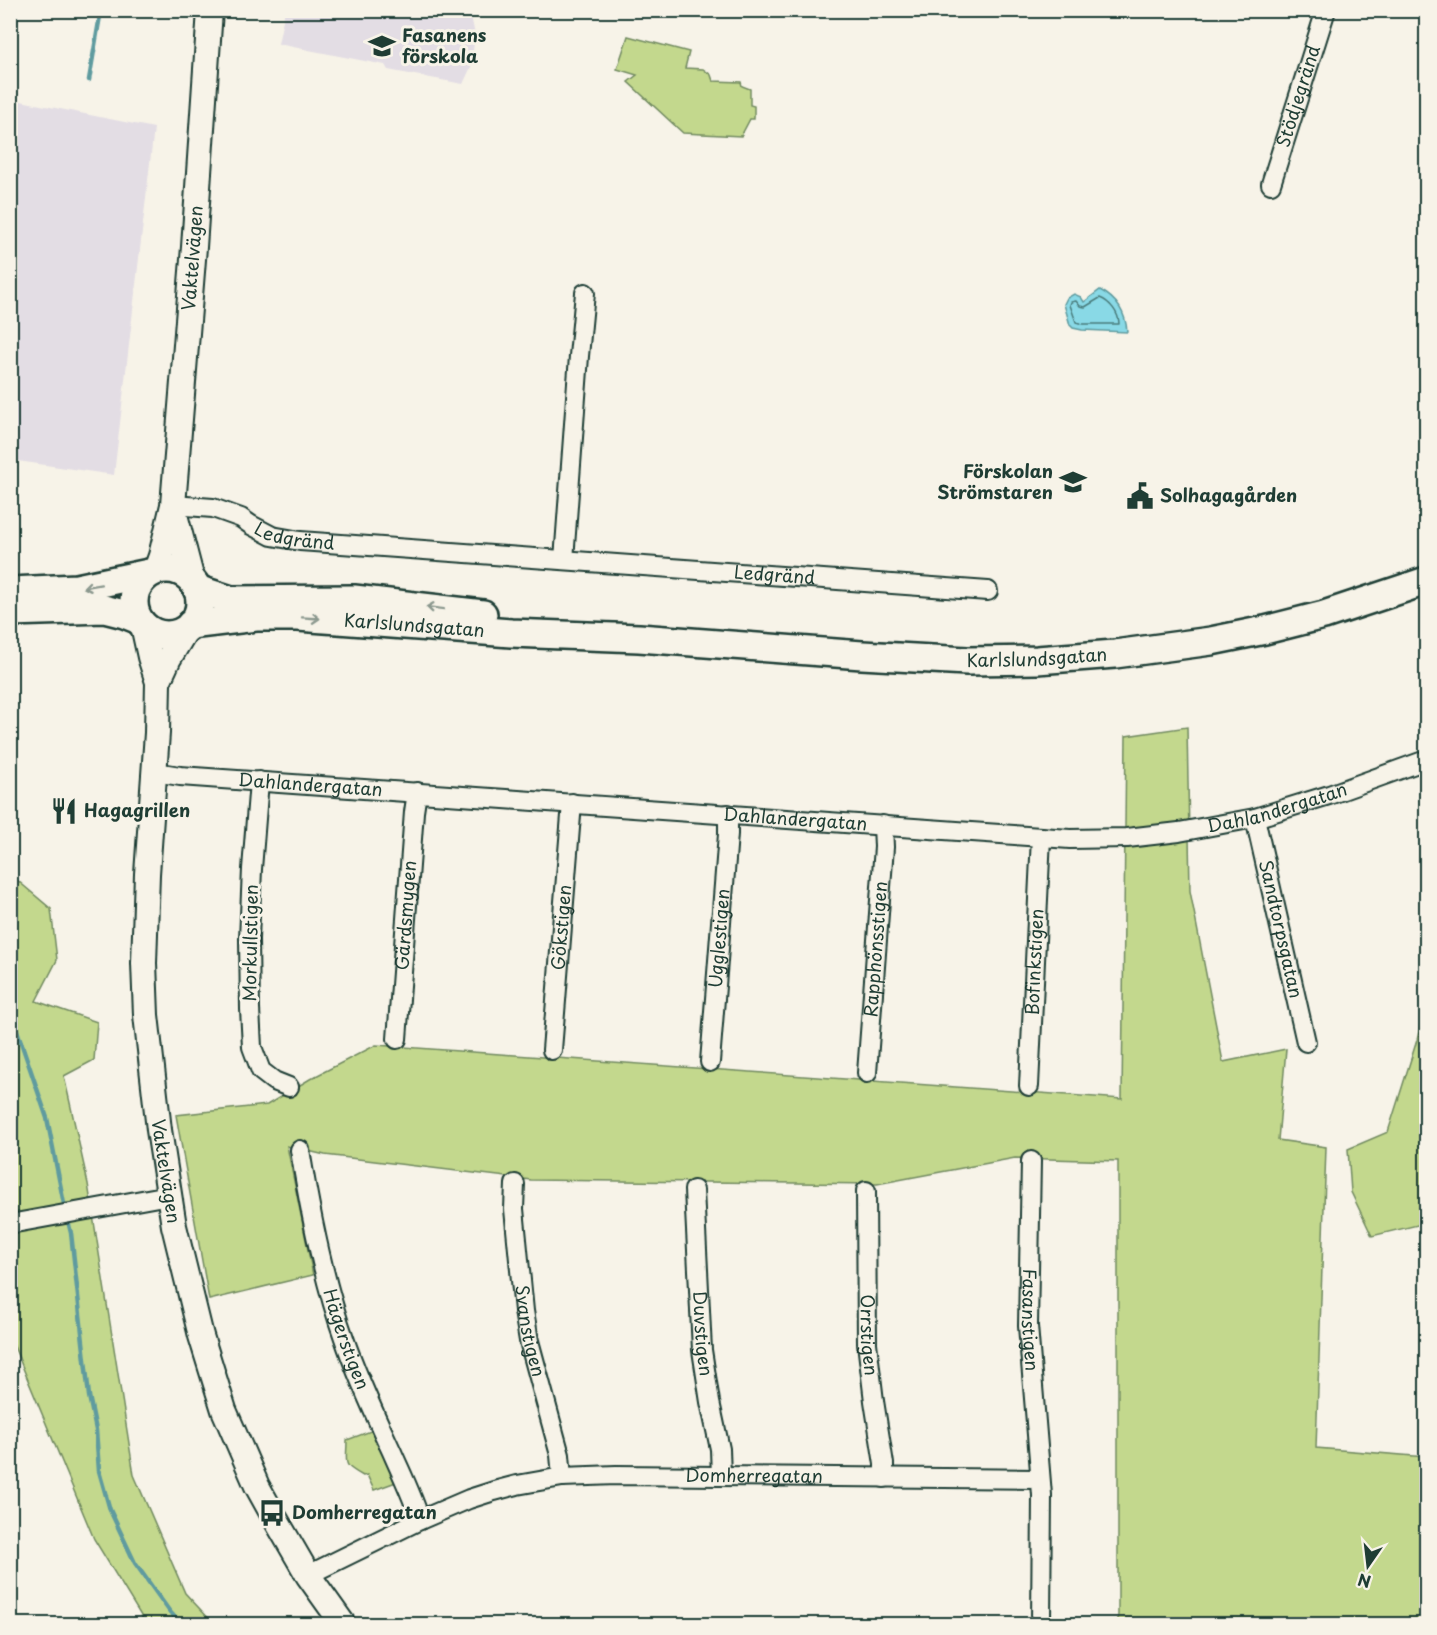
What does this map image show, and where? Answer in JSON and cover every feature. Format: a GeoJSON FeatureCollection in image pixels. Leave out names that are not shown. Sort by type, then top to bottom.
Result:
{"type":"FeatureCollection","features":[{"type":"Feature","properties":{"kind":"main road"},"geometry":{"type":"LineString","coordinates":[[10,591],[77,588],[171,569],[179,571],[194,584],[200,598],[195,618],[179,633],[154,633],[124,614],[104,609],[10,612]]}},
{"type":"Feature","properties":{"kind":"main road"},"geometry":{"type":"LineString","coordinates":[[141,623],[134,608],[134,595],[140,582],[152,572]]}},
{"type":"Feature","properties":{"kind":"main road","name":"Karlslundsgatan"},"geometry":{"type":"LineString","coordinates":[[188,627],[256,617],[298,617],[511,633],[639,638],[862,655],[967,661],[1037,660],[1115,654],[1211,641],[1324,615],[1426,581]]}},
{"type":"Feature","properties":{"kind":"main road","name":"Karlslundsgatan"},"geometry":{"type":"LineString","coordinates":[[194,584],[231,600],[354,599],[398,603],[527,619],[639,638]]}},
{"type":"Feature","properties":{"kind":"street","name":"Vaktelvägen"},"geometry":{"type":"LineString","coordinates":[[152,572],[161,556],[173,505],[210,10]]}},
{"type":"Feature","properties":{"kind":"street","name":"Stödjegränd"},"geometry":{"type":"LineString","coordinates":[[1271,184],[1326,10]]}},
{"type":"Feature","properties":{"kind":"street"},"geometry":{"type":"LineString","coordinates":[[564,560],[585,293]]}},
{"type":"Feature","properties":{"kind":"street","name":"Vaktelvägen"},"geometry":{"type":"LineString","coordinates":[[173,505],[194,584]]}},
{"type":"Feature","properties":{"kind":"street","name":"Ledgränd"},"geometry":{"type":"LineString","coordinates":[[173,505],[213,508],[241,518],[272,536],[300,541],[988,591]]}},
{"type":"Feature","properties":{"kind":"street","name":"Vaktelvägen"},"geometry":{"type":"LineString","coordinates":[[141,623],[158,681],[147,874],[144,963],[146,1005],[159,1130],[174,1226],[201,1336],[224,1410],[257,1486],[308,1575],[343,1624]]}},
{"type":"Feature","properties":{"kind":"street","name":"Vaktelvägen"},"geometry":{"type":"LineString","coordinates":[[158,681],[172,652],[188,627]]}},
{"type":"Feature","properties":{"kind":"street","name":"Dahlandergatan"},"geometry":{"type":"LineString","coordinates":[[154,772],[180,776],[1070,839],[1126,838],[1205,828],[1255,818],[1329,795],[1426,760]]}},
{"type":"Feature","properties":{"kind":"street","name":"Morkullstigen"},"geometry":{"type":"LineString","coordinates":[[259,781],[250,909],[252,1047],[261,1071],[274,1081],[289,1087]]}},
{"type":"Feature","properties":{"kind":"street","name":"Gärdsmygen"},"geometry":{"type":"LineString","coordinates":[[397,1039],[417,792]]}},
{"type":"Feature","properties":{"kind":"street","name":"Gökstigen"},"geometry":{"type":"LineString","coordinates":[[552,1050],[572,803]]}},
{"type":"Feature","properties":{"kind":"street","name":"Ugglestigen"},"geometry":{"type":"LineString","coordinates":[[710,1062],[728,814]]}},
{"type":"Feature","properties":{"kind":"street","name":"Sandtorpsgatan"},"geometry":{"type":"LineString","coordinates":[[1255,818],[1306,1042]]}},
{"type":"Feature","properties":{"kind":"street","name":"Rapphönsstigen"},"geometry":{"type":"LineString","coordinates":[[867,1073],[884,847],[883,825]]}},
{"type":"Feature","properties":{"kind":"street","name":"Bofinkstigen"},"geometry":{"type":"LineString","coordinates":[[1029,1086],[1041,837]]}},
{"type":"Feature","properties":{"kind":"street","name":"Hägerstigen"},"geometry":{"type":"LineString","coordinates":[[300,1150],[326,1279],[343,1337],[420,1520]]}},
{"type":"Feature","properties":{"kind":"street","name":"Fasanstigen"},"geometry":{"type":"LineString","coordinates":[[1030,1161],[1028,1326],[1042,1495],[1041,1624]]}},
{"type":"Feature","properties":{"kind":"street","name":"Svanstigen"},"geometry":{"type":"LineString","coordinates":[[515,1184],[514,1209],[524,1311],[529,1341],[560,1455],[562,1477]]}},
{"type":"Feature","properties":{"kind":"street","name":"Duvstigen"},"geometry":{"type":"LineString","coordinates":[[694,1190],[702,1350],[720,1449],[721,1476]]}},
{"type":"Feature","properties":{"kind":"street","name":"Orrstigen"},"geometry":{"type":"LineString","coordinates":[[866,1191],[867,1344],[884,1478]]}},
{"type":"Feature","properties":{"kind":"street"},"geometry":{"type":"LineString","coordinates":[[10,1224],[169,1195]]}},
{"type":"Feature","properties":{"kind":"street","name":"Domherregatan"},"geometry":{"type":"LineString","coordinates":[[308,1575],[420,1520],[469,1499],[517,1485],[562,1477],[1040,1479]]}},
{"type":"Feature","properties":{"kind":"shaded area","name":"Fasanens förskola"},"geometry":{"type":"Polygon","coordinates":[[[285,10],[470,11],[475,35],[471,67],[463,84],[388,70],[385,65],[278,44],[285,10]]]}},
{"type":"Feature","properties":{"kind":"shaded area"},"geometry":{"type":"Polygon","coordinates":[[[11,99],[154,128],[114,475],[11,460],[11,99]]]}},
{"type":"Feature","properties":{"kind":"green space"},"geometry":{"type":"Polygon","coordinates":[[[628,36],[689,52],[685,68],[703,69],[711,75],[713,81],[741,82],[742,86],[750,89],[750,105],[754,106],[754,119],[750,119],[741,136],[683,133],[628,82],[637,75],[617,69],[628,36]]]}},
{"type":"Feature","properties":{"kind":"green space"},"geometry":{"type":"Polygon","coordinates":[[[1187,727],[1190,891],[1223,1062],[1286,1049],[1278,1140],[1326,1147],[1316,1448],[1426,1457],[1426,1624],[1118,1624],[1118,1161],[1015,1158],[877,1184],[531,1180],[325,1155],[287,1146],[313,1275],[209,1300],[176,1115],[267,1105],[310,1079],[376,1045],[1122,1099],[1126,736],[1187,727]]]}},
{"type":"Feature","properties":{"kind":"green space"},"geometry":{"type":"Polygon","coordinates":[[[11,875],[51,909],[57,960],[36,1001],[97,1022],[94,1060],[64,1076],[88,1184],[134,1475],[185,1593],[214,1624],[146,1624],[94,1539],[11,1339],[11,875]]]}},
{"type":"Feature","properties":{"kind":"green space"},"geometry":{"type":"Polygon","coordinates":[[[1426,1003],[1426,1206],[1422,1224],[1372,1236],[1351,1192],[1348,1149],[1388,1132],[1417,1040],[1426,1003]]]}},
{"type":"Feature","properties":{"kind":"green space"},"geometry":{"type":"Polygon","coordinates":[[[373,1426],[396,1482],[374,1490],[367,1475],[363,1476],[351,1469],[346,1459],[347,1440],[371,1431],[373,1426]]]}},
{"type":"Feature","properties":{"kind":"water"},"geometry":{"type":"Polygon","coordinates":[[[1100,290],[1120,308],[1127,332],[1082,330],[1070,325],[1064,304],[1067,298],[1074,294],[1081,297],[1084,302],[1100,290]]]}},
{"type":"Feature","properties":{"kind":"waterway"},"geometry":{"type":"LineString","coordinates":[[89,80],[101,10]]}},
{"type":"Feature","properties":{"kind":"waterway"},"geometry":{"type":"LineString","coordinates":[[10,1010],[47,1118],[65,1209]]}},
{"type":"Feature","properties":{"kind":"waterway"},"geometry":{"type":"LineString","coordinates":[[67,1217],[71,1233],[89,1396],[96,1430],[99,1471],[110,1510],[135,1563],[181,1624]]}},
{"type":"Feature","properties":{"kind":"place","name":"Fasanens förskola"},"geometry":{"type":"Point","coordinates":[382,46]}},
{"type":"Feature","properties":{"kind":"place","name":"Förskolan Strömstaren"},"geometry":{"type":"Point","coordinates":[1073,482]}},
{"type":"Feature","properties":{"kind":"place","name":"Solhagagården"},"geometry":{"type":"Point","coordinates":[1140,496]}},
{"type":"Feature","properties":{"kind":"place","name":"Hagagrillen"},"geometry":{"type":"Point","coordinates":[64,811]}},
{"type":"Feature","properties":{"kind":"place","name":"Domherregatan"},"geometry":{"type":"Point","coordinates":[272,1513]}}]}
